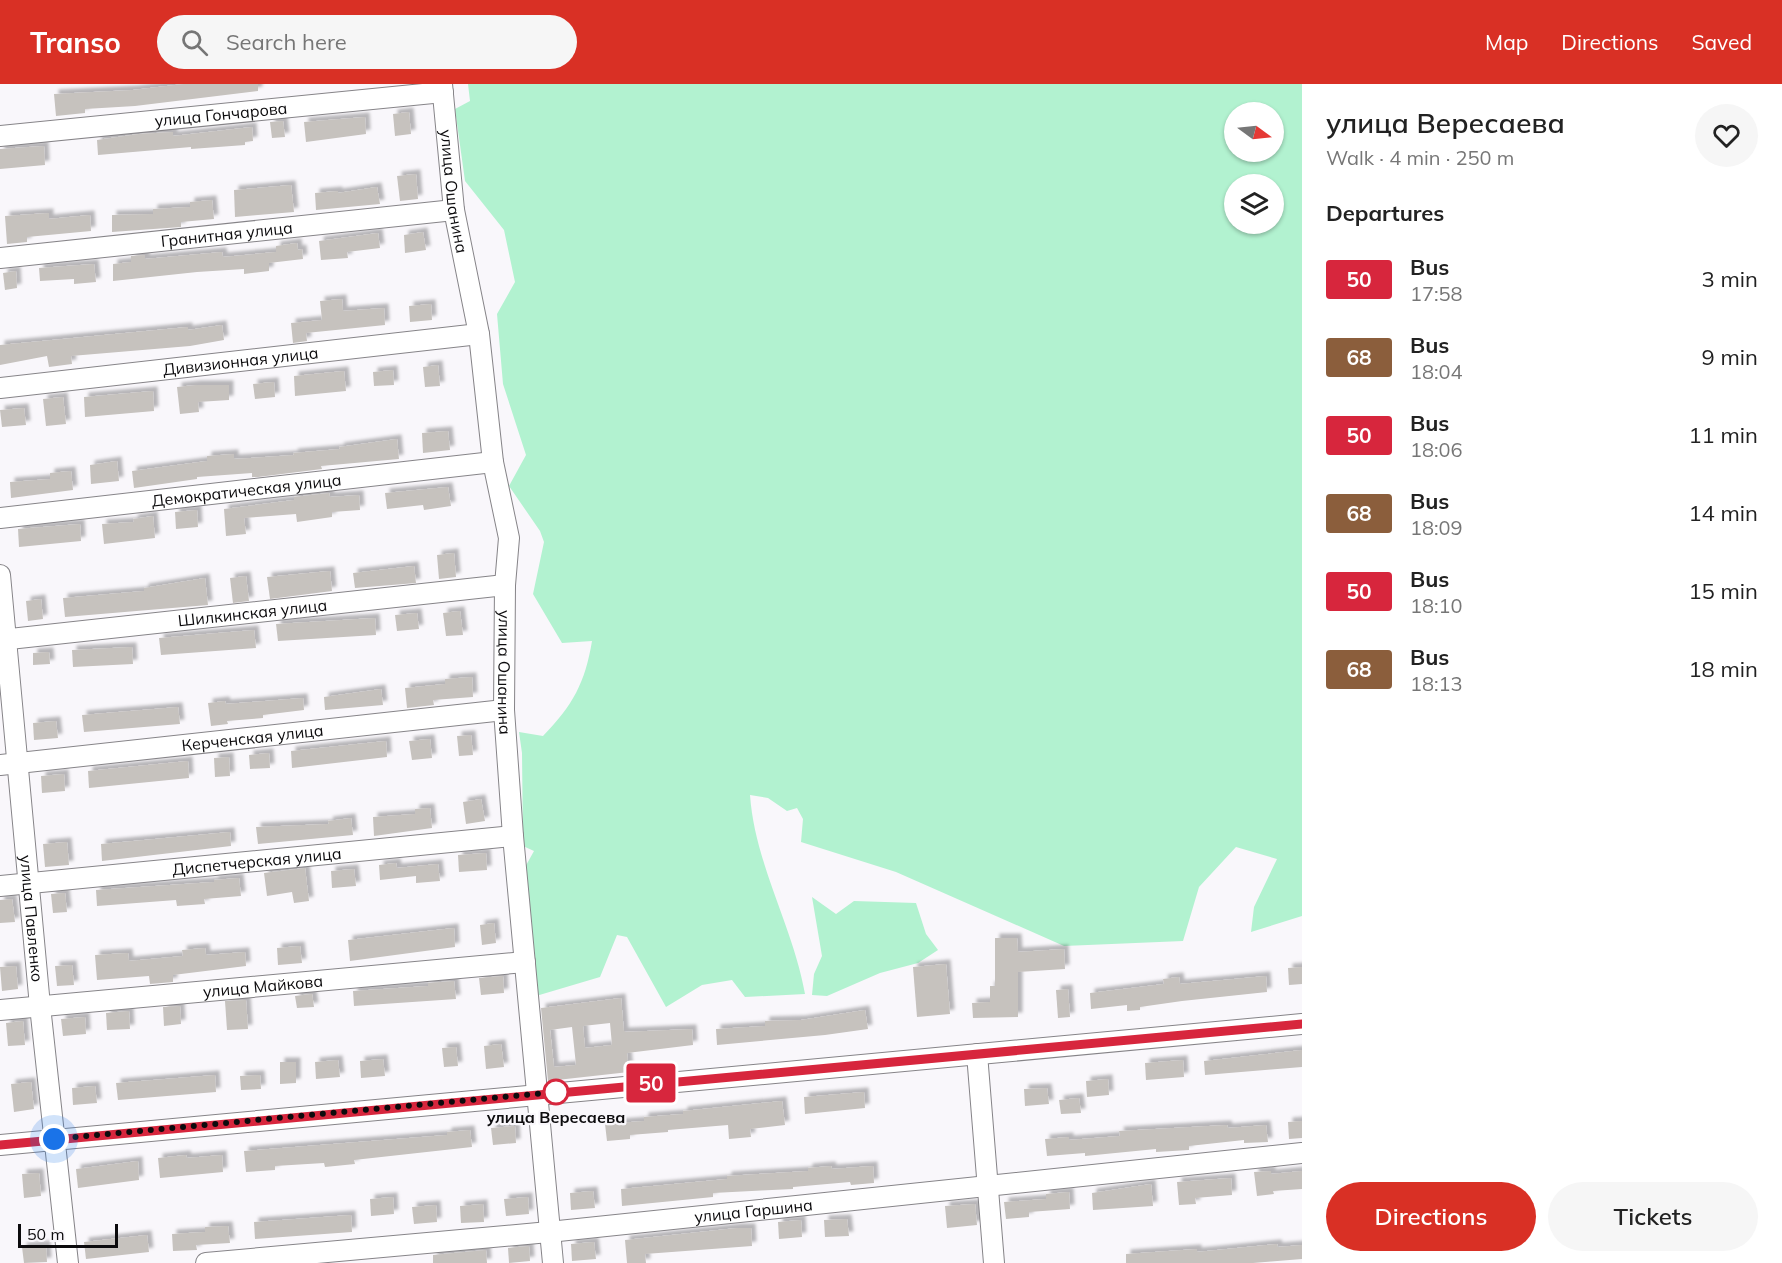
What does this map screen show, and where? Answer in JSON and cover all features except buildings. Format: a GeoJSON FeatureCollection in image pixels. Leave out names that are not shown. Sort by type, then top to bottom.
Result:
{"type":"FeatureCollection","features":[{"type":"Feature","properties":{"kind":"street","name":"улица Гончарова"},"geometry":{"type":"LineString","coordinates":[[0,136],[443,88]]}},
{"type":"Feature","properties":{"kind":"street","name":"улица Ошанина"},"geometry":{"type":"LineString","coordinates":[[443,88],[454,210],[479,334],[493,462],[509,538],[505,585],[504,710],[513,836],[553,1263]]}},
{"type":"Feature","properties":{"kind":"street","name":"Гранитная улица"},"geometry":{"type":"LineString","coordinates":[[0,258],[454,210]]}},
{"type":"Feature","properties":{"kind":"street","name":"Дивизионная улица"},"geometry":{"type":"LineString","coordinates":[[0,388],[479,334]]}},
{"type":"Feature","properties":{"kind":"street","name":"Демократическая улица"},"geometry":{"type":"LineString","coordinates":[[0,518],[493,462]]}},
{"type":"Feature","properties":{"kind":"street","name":"улица Павленко"},"geometry":{"type":"LineString","coordinates":[[0,574],[8,764],[28,883],[68,1263]]}},
{"type":"Feature","properties":{"kind":"street","name":"Шилкинская улица"},"geometry":{"type":"LineString","coordinates":[[3,640],[505,585]]}},
{"type":"Feature","properties":{"kind":"street","name":"Керченская улица"},"geometry":{"type":"LineString","coordinates":[[8,764],[504,710]]}},
{"type":"Feature","properties":{"kind":"street","name":"Диспетчерская улица"},"geometry":{"type":"LineString","coordinates":[[0,886],[513,836]]}},
{"type":"Feature","properties":{"kind":"street","name":"улица Майкова"},"geometry":{"type":"LineString","coordinates":[[0,1010],[525,962]]}},
{"type":"Feature","properties":{"kind":"street"},"geometry":{"type":"LineString","coordinates":[[0,1145],[536,1093],[1302,1024]]}},
{"type":"Feature","properties":{"kind":"street"},"geometry":{"type":"LineString","coordinates":[[977,1054],[994,1263]]}},
{"type":"Feature","properties":{"kind":"street","name":"улица Гаршина"},"geometry":{"type":"LineString","coordinates":[[206,1263],[549,1233],[1302,1153]]}},
{"type":"Feature","properties":{"kind":"green space"},"geometry":{"type":"Polygon","coordinates":[[[468,84],[1302,84],[1302,916],[1251,932],[1254,907],[1277,859],[1236,847],[1199,887],[1183,941],[1064,946],[896,872],[801,842],[803,819],[797,808],[787,811],[768,798],[750,795],[759,846],[792,944],[805,994],[745,997],[732,980],[702,985],[666,1007],[627,937],[617,935],[600,977],[536,996],[524,869],[534,851],[523,846],[522,753],[519,732],[543,736],[562,714],[576,693],[586,669],[592,641],[562,643],[533,594],[544,542],[540,531],[509,486],[526,455],[503,384],[497,314],[515,282],[504,230],[465,181],[455,109],[470,101],[468,84]]]}},
{"type":"Feature","properties":{"kind":"green space"},"geometry":{"type":"Polygon","coordinates":[[[812,897],[836,914],[854,901],[916,903],[926,934],[938,950],[918,963],[880,973],[827,996],[812,995],[814,974],[822,956],[812,897]]]}},
{"type":"Feature","properties":{"kind":"bus line","name":"50"},"geometry":{"type":"LineString","coordinates":[[0,1145],[514,1095],[1302,1024]]}},
{"type":"Feature","properties":{"kind":"place","name":"улица Вересаева"},"geometry":{"type":"Point","coordinates":[556,1092]}},
{"type":"Feature","properties":{"kind":"route"},"geometry":{"type":"LineString","coordinates":[[54,1139],[556,1092]]}}]}
